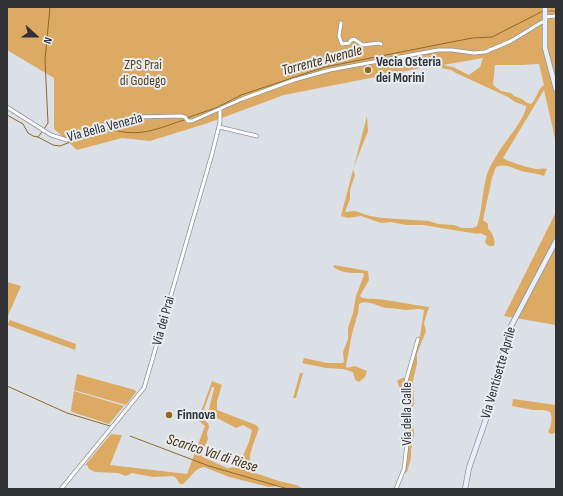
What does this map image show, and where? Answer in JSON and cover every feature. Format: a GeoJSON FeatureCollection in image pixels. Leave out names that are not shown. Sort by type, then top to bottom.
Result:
{"type":"FeatureCollection","features":[{"type":"Feature","properties":{"kind":"main road"},"geometry":{"type":"LineString","coordinates":[[545,7],[545,41],[548,63],[556,89]]}},
{"type":"Feature","properties":{"kind":"main road","name":"Via Ventisette Aprile"},"geometry":{"type":"LineString","coordinates":[[465,489],[468,468],[495,392],[508,332],[547,261],[556,241]]}},
{"type":"Feature","properties":{"kind":"street"},"geometry":{"type":"LineString","coordinates":[[545,19],[556,16]]}},
{"type":"Feature","properties":{"kind":"street","name":"Via Bella Venezia"},"geometry":{"type":"LineString","coordinates":[[7,107],[56,138],[66,140],[79,137],[135,117],[181,116],[194,121],[242,99],[303,77],[364,63],[438,50],[474,53],[485,52],[511,41],[545,19]]}},
{"type":"Feature","properties":{"kind":"street"},"geometry":{"type":"LineString","coordinates":[[341,23],[339,36],[342,44],[349,43],[353,39],[363,45],[381,44]]}},
{"type":"Feature","properties":{"kind":"street","name":"Via dei Prai"},"geometry":{"type":"LineString","coordinates":[[61,489],[144,388],[219,127],[221,114],[220,110]]}},
{"type":"Feature","properties":{"kind":"street"},"geometry":{"type":"LineString","coordinates":[[219,127],[257,136]]}},
{"type":"Feature","properties":{"kind":"street","name":"Via della Calle"},"geometry":{"type":"LineString","coordinates":[[396,489],[404,469],[408,436],[406,381],[418,339]]}},
{"type":"Feature","properties":{"kind":"green space","name":"ZPS Prai di Godego"},"geometry":{"type":"Polygon","coordinates":[[[7,7],[556,7],[556,143],[544,90],[503,158],[530,168],[547,169],[544,176],[521,171],[512,167],[496,167],[492,178],[483,220],[488,224],[488,229],[494,239],[494,246],[490,246],[485,242],[487,236],[480,233],[478,234],[423,225],[406,225],[391,222],[381,223],[361,216],[348,218],[341,216],[353,169],[355,175],[350,190],[350,199],[345,212],[355,211],[370,216],[383,218],[429,221],[438,224],[454,225],[462,228],[473,228],[477,226],[488,171],[498,153],[519,123],[526,106],[451,70],[431,66],[284,95],[208,123],[150,141],[122,138],[77,150],[54,129],[54,78],[7,50],[7,7]],[[483,58],[443,65],[453,67],[469,75],[480,67],[483,58]],[[539,64],[495,65],[493,85],[501,91],[511,93],[531,104],[544,85],[539,64]]]}},
{"type":"Feature","properties":{"kind":"green space"},"geometry":{"type":"Polygon","coordinates":[[[367,116],[368,131],[354,167],[367,116]]]}},
{"type":"Feature","properties":{"kind":"green space"},"geometry":{"type":"Polygon","coordinates":[[[556,212],[556,325],[504,316],[556,212]]]}},
{"type":"Feature","properties":{"kind":"green space"},"geometry":{"type":"Polygon","coordinates":[[[334,265],[368,271],[369,280],[360,296],[363,298],[388,300],[429,307],[424,323],[426,331],[417,354],[417,364],[413,381],[414,403],[412,412],[414,435],[411,458],[407,472],[403,474],[402,470],[406,466],[407,462],[409,409],[406,388],[400,389],[397,381],[406,377],[420,336],[424,310],[387,308],[366,302],[359,304],[346,366],[347,368],[355,366],[367,371],[365,377],[359,382],[355,380],[353,372],[343,369],[326,368],[302,363],[304,358],[327,363],[344,362],[343,352],[348,339],[348,328],[353,313],[356,296],[364,275],[363,273],[348,273],[341,271],[333,267],[334,265]]]}},
{"type":"Feature","properties":{"kind":"green space"},"geometry":{"type":"Polygon","coordinates":[[[7,282],[21,286],[7,318],[7,282]]]}},
{"type":"Feature","properties":{"kind":"green space"},"geometry":{"type":"Polygon","coordinates":[[[10,320],[76,344],[75,350],[7,325],[10,320]]]}},
{"type":"Feature","properties":{"kind":"green space"},"geometry":{"type":"Polygon","coordinates":[[[300,373],[303,373],[296,398],[293,398],[300,373]]]}},
{"type":"Feature","properties":{"kind":"green space"},"geometry":{"type":"Polygon","coordinates":[[[77,374],[135,390],[136,392],[126,405],[74,390],[77,374]]]}},
{"type":"Feature","properties":{"kind":"green space"},"geometry":{"type":"Polygon","coordinates":[[[212,381],[222,385],[217,401],[217,410],[256,425],[259,428],[246,470],[296,485],[304,489],[288,489],[280,486],[269,487],[229,477],[204,467],[195,471],[186,482],[180,484],[173,476],[153,477],[132,473],[126,476],[118,473],[95,472],[85,465],[111,434],[122,435],[110,465],[187,474],[205,426],[198,420],[212,381]],[[212,387],[201,418],[208,423],[209,427],[207,433],[208,439],[201,456],[227,468],[238,467],[249,442],[252,430],[243,425],[236,428],[217,418],[211,419],[207,417],[214,387],[212,387]]]}},
{"type":"Feature","properties":{"kind":"green space"},"geometry":{"type":"Polygon","coordinates":[[[74,391],[124,406],[109,424],[72,412],[74,391]]]}},
{"type":"Feature","properties":{"kind":"green space"},"geometry":{"type":"Polygon","coordinates":[[[513,399],[556,405],[556,433],[551,434],[548,432],[551,422],[550,412],[512,406],[513,399]]]}},
{"type":"Feature","properties":{"kind":"waterway"},"geometry":{"type":"LineString","coordinates":[[44,129],[48,123],[45,60],[50,7]]}},
{"type":"Feature","properties":{"kind":"waterway","name":"Torrente Avenale"},"geometry":{"type":"LineString","coordinates":[[187,118],[218,107],[241,95],[325,67],[472,38],[492,37],[543,11]]}},
{"type":"Feature","properties":{"kind":"waterway"},"geometry":{"type":"LineString","coordinates":[[547,11],[556,11]]}},
{"type":"Feature","properties":{"kind":"waterway","name":"Torrente Avenale"},"geometry":{"type":"LineString","coordinates":[[7,115],[23,124],[28,133],[53,145],[60,146],[86,136]]}},
{"type":"Feature","properties":{"kind":"waterway","name":"Torrente Avenale"},"geometry":{"type":"LineString","coordinates":[[110,129],[130,133],[148,131],[184,120]]}},
{"type":"Feature","properties":{"kind":"waterway","name":"Torrente Avenale"},"geometry":{"type":"LineString","coordinates":[[38,137],[42,132]]}},
{"type":"Feature","properties":{"kind":"waterway","name":"Scarico Val di Riese"},"geometry":{"type":"LineString","coordinates":[[7,386],[67,413],[110,426]]}},
{"type":"Feature","properties":{"kind":"waterway","name":"Scarico Val di Riese"},"geometry":{"type":"LineString","coordinates":[[130,436],[209,466],[288,489]]}},
{"type":"Feature","properties":{"kind":"place","name":"Vecia Osteria dei Morini"},"geometry":{"type":"Point","coordinates":[368,70]}},
{"type":"Feature","properties":{"kind":"place","name":"Finnova"},"geometry":{"type":"Point","coordinates":[169,415]}}]}
